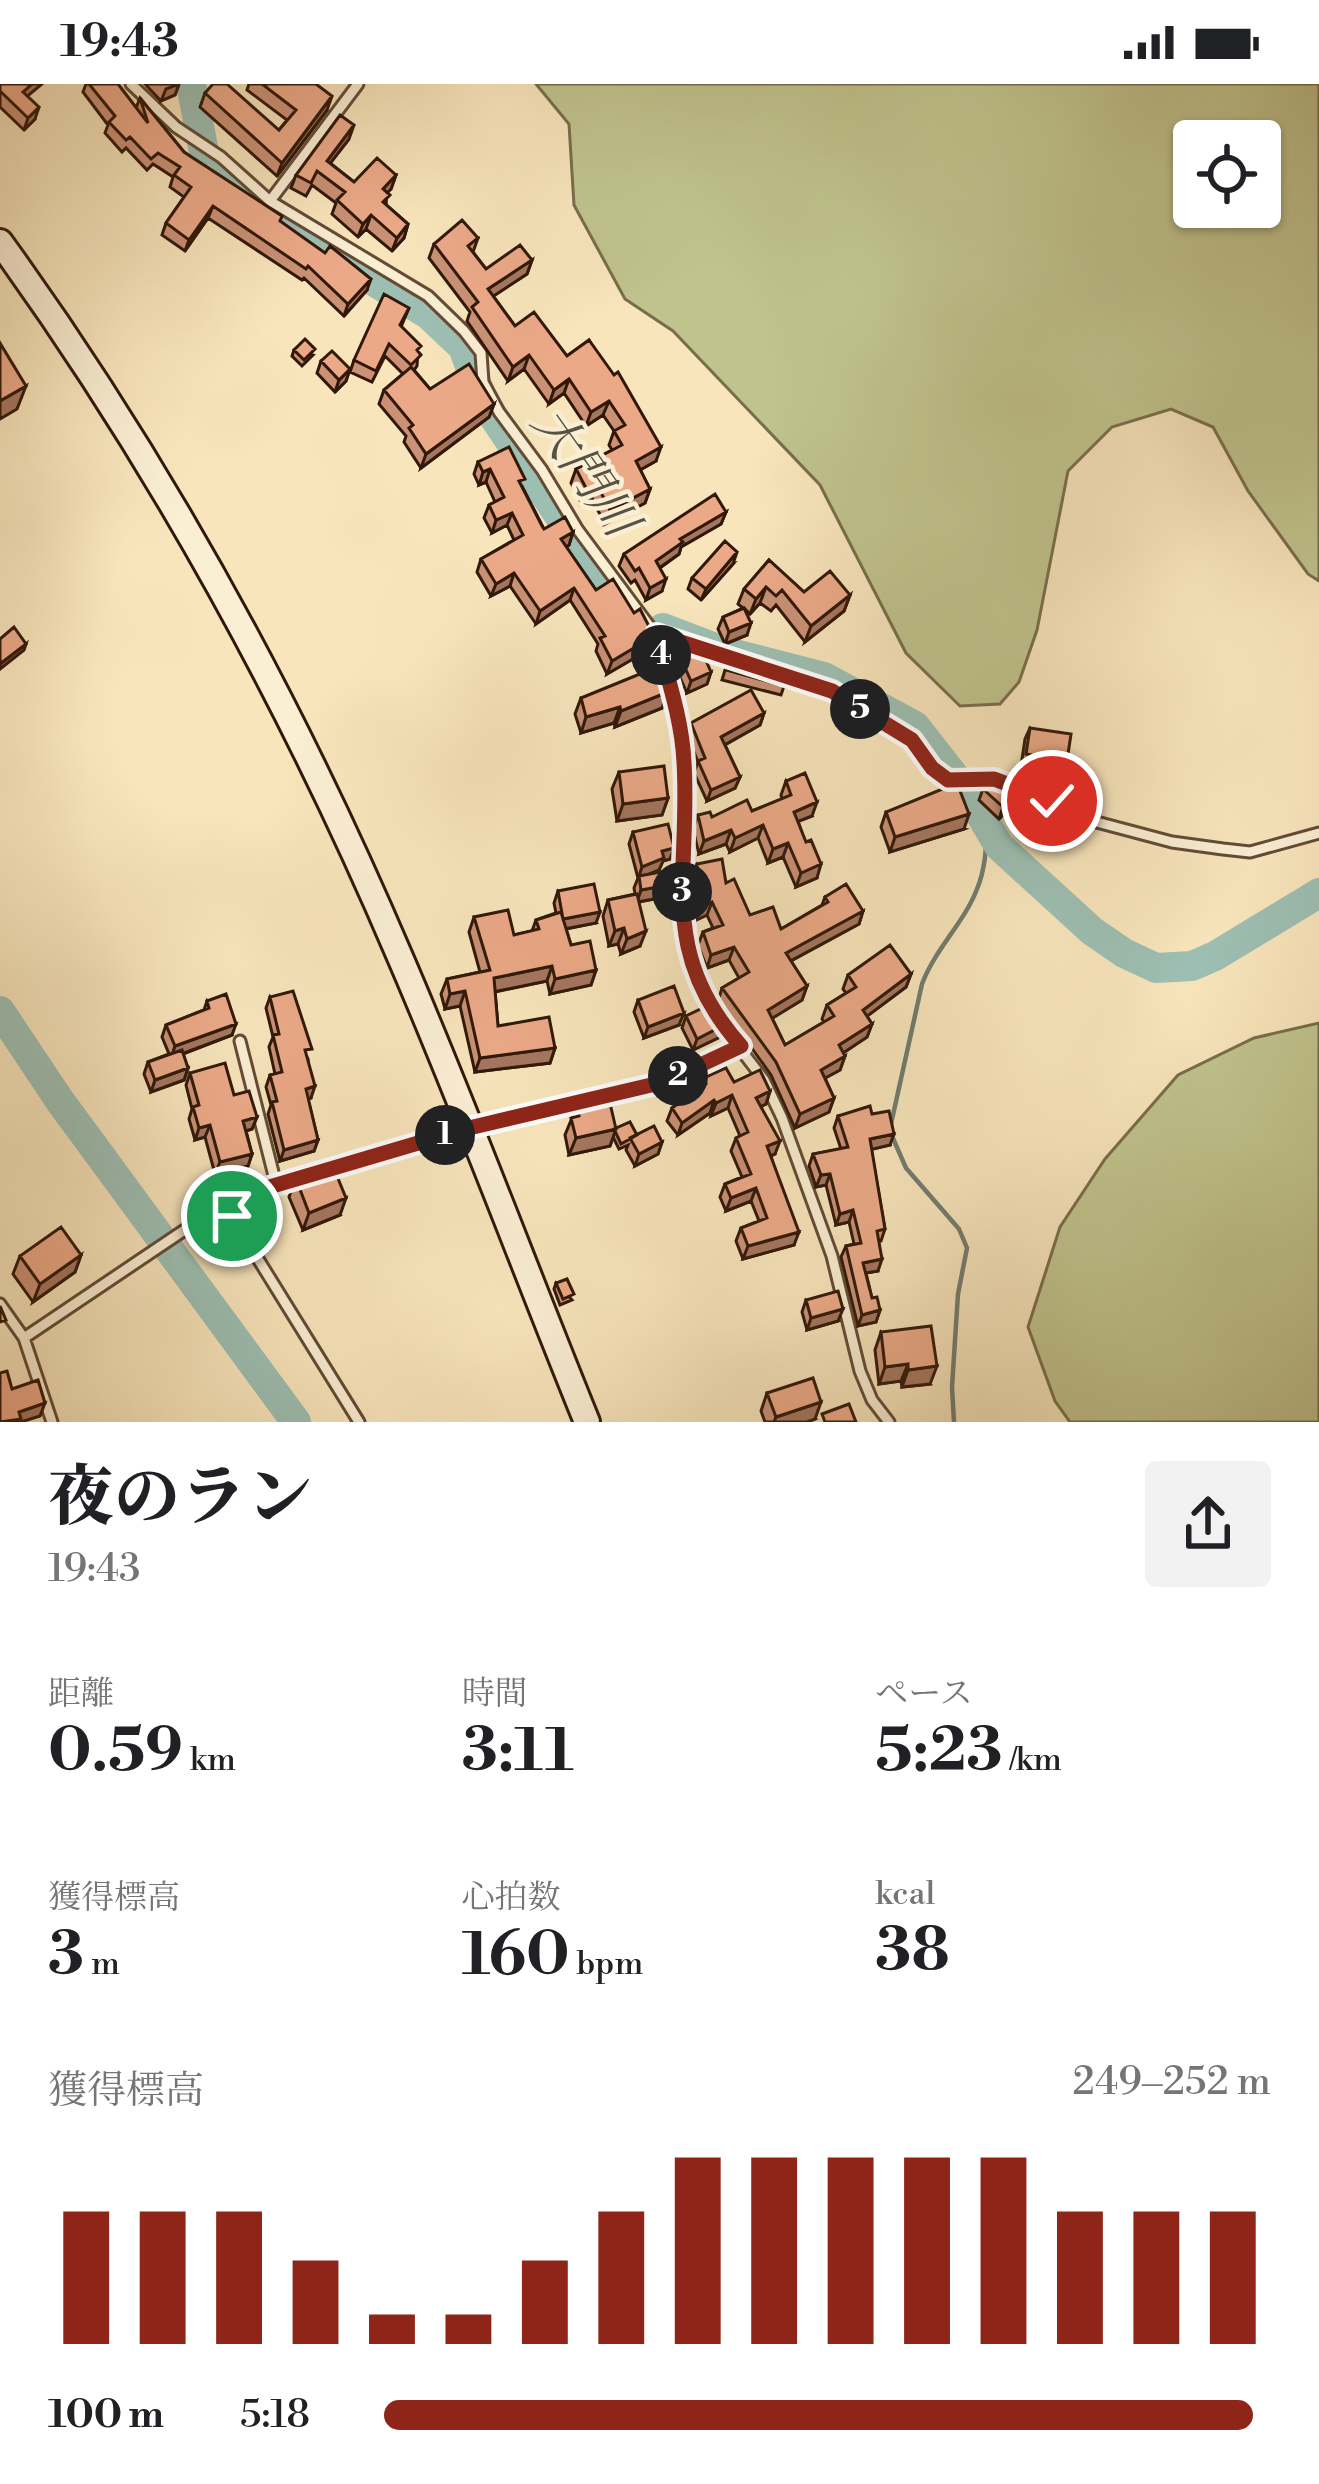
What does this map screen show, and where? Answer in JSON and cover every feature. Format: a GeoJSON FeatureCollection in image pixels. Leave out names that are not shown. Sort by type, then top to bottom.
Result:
{"type":"FeatureCollection","features":[{"type":"Feature","properties":{"kind":"street"},"geometry":{"type":"LineString","coordinates":[[0,242],[131,438],[265,672],[400,956],[586,1422]]}},
{"type":"Feature","properties":{"kind":"lane"},"geometry":{"type":"LineString","coordinates":[[131,84],[270,201],[428,296],[464,331],[481,353],[483,382],[499,412],[578,530],[656,634],[684,762],[682,925],[698,984],[715,1016],[764,1080],[782,1118],[832,1256],[860,1371],[872,1400],[889,1422]]}},
{"type":"Feature","properties":{"kind":"lane"},"geometry":{"type":"LineString","coordinates":[[270,201],[358,84]]}},
{"type":"Feature","properties":{"kind":"lane"},"geometry":{"type":"LineString","coordinates":[[656,634],[832,691],[912,740],[932,768],[948,780],[994,779],[1089,820],[1172,842],[1250,851],[1319,833]]}},
{"type":"Feature","properties":{"kind":"lane"},"geometry":{"type":"LineString","coordinates":[[240,1041],[276,1184]]}},
{"type":"Feature","properties":{"kind":"lane"},"geometry":{"type":"LineString","coordinates":[[24,1338],[228,1200],[469,1128],[664,1082],[741,1046]]}},
{"type":"Feature","properties":{"kind":"lane"},"geometry":{"type":"LineString","coordinates":[[228,1200],[232,1216],[359,1422]]}},
{"type":"Feature","properties":{"kind":"lane"},"geometry":{"type":"LineString","coordinates":[[0,1304],[24,1338],[52,1422]]}},
{"type":"Feature","properties":{"kind":"green space"},"geometry":{"type":"Polygon","coordinates":[[[536,84],[1319,84],[1319,581],[1308,574],[1248,491],[1213,427],[1171,409],[1112,427],[1068,471],[1037,630],[1019,682],[1000,704],[960,706],[906,653],[820,485],[673,331],[625,299],[574,205],[569,124],[536,84]]]}},
{"type":"Feature","properties":{"kind":"green space"},"geometry":{"type":"Polygon","coordinates":[[[1319,1023],[1319,1422],[1070,1422],[1055,1401],[1028,1327],[1060,1227],[1105,1159],[1178,1075],[1254,1038],[1319,1023]]]}},
{"type":"Feature","properties":{"kind":"building"},"geometry":{"type":"Polygon","coordinates":[[[0,84],[32,84],[23,92],[39,107],[28,118],[0,91],[0,84]]]}},
{"type":"Feature","properties":{"kind":"building"},"geometry":{"type":"Polygon","coordinates":[[[89,84],[118,84],[148,123],[140,98],[184,152],[282,216],[280,221],[325,253],[330,246],[371,279],[348,304],[308,266],[306,269],[213,206],[189,240],[166,223],[191,187],[174,175],[180,167],[158,153],[151,159],[130,137],[126,140],[109,122],[115,116],[89,84]]]}},
{"type":"Feature","properties":{"kind":"building"},"geometry":{"type":"Polygon","coordinates":[[[213,84],[227,84],[279,130],[296,110],[262,84],[316,84],[332,96],[282,163],[205,93],[213,84]]]}},
{"type":"Feature","properties":{"kind":"building"},"geometry":{"type":"Polygon","coordinates":[[[340,115],[354,125],[327,161],[354,182],[377,158],[396,175],[383,189],[390,195],[383,202],[408,224],[397,238],[371,215],[363,224],[337,200],[345,192],[317,171],[311,183],[296,175],[340,115]]]}},
{"type":"Feature","properties":{"kind":"building"},"geometry":{"type":"Polygon","coordinates":[[[462,220],[478,238],[468,246],[486,269],[520,245],[532,260],[488,289],[515,326],[534,312],[567,356],[589,340],[614,375],[618,372],[661,447],[636,461],[650,489],[610,510],[597,485],[587,490],[576,469],[622,445],[614,431],[625,425],[609,401],[591,412],[569,379],[554,390],[529,355],[513,367],[472,307],[478,302],[434,244],[462,220]]]}},
{"type":"Feature","properties":{"kind":"building"},"geometry":{"type":"Polygon","coordinates":[[[384,294],[409,308],[400,325],[421,346],[417,350],[421,355],[411,365],[389,344],[376,371],[354,360],[384,294]]]}},
{"type":"Feature","properties":{"kind":"building"},"geometry":{"type":"Polygon","coordinates":[[[305,339],[315,349],[304,360],[294,350],[305,339]]]}},
{"type":"Feature","properties":{"kind":"building"},"geometry":{"type":"Polygon","coordinates":[[[0,343],[26,386],[0,401],[0,343]]]}},
{"type":"Feature","properties":{"kind":"building"},"geometry":{"type":"Polygon","coordinates":[[[332,351],[350,369],[339,380],[321,361],[332,351]]]}},
{"type":"Feature","properties":{"kind":"building"},"geometry":{"type":"Polygon","coordinates":[[[469,364],[494,404],[426,454],[409,428],[413,425],[384,390],[411,367],[430,389],[469,364]]]}},
{"type":"Feature","properties":{"kind":"building"},"geometry":{"type":"Polygon","coordinates":[[[509,447],[525,479],[519,481],[544,529],[565,517],[573,532],[561,539],[596,590],[613,579],[634,613],[640,609],[654,636],[612,661],[600,638],[605,636],[574,588],[540,611],[514,573],[496,584],[481,559],[523,535],[512,513],[496,520],[489,505],[504,497],[490,469],[483,472],[478,462],[509,447]]]}},
{"type":"Feature","properties":{"kind":"building"},"geometry":{"type":"Polygon","coordinates":[[[715,494],[726,512],[680,539],[683,542],[656,561],[666,579],[650,588],[624,554],[715,494]]]}},
{"type":"Feature","properties":{"kind":"building"},"geometry":{"type":"Polygon","coordinates":[[[725,541],[737,552],[706,589],[692,578],[725,541]]]}},
{"type":"Feature","properties":{"kind":"building"},"geometry":{"type":"Polygon","coordinates":[[[769,560],[804,592],[830,571],[850,595],[811,626],[782,590],[776,596],[766,587],[756,599],[744,589],[769,560]]]}},
{"type":"Feature","properties":{"kind":"building"},"geometry":{"type":"Polygon","coordinates":[[[744,608],[751,623],[729,632],[723,617],[744,608]]]}},
{"type":"Feature","properties":{"kind":"building"},"geometry":{"type":"Polygon","coordinates":[[[14,627],[26,644],[0,664],[0,639],[14,627]]]}},
{"type":"Feature","properties":{"kind":"building"},"geometry":{"type":"Polygon","coordinates":[[[699,645],[711,672],[691,681],[678,652],[699,645]]]}},
{"type":"Feature","properties":{"kind":"building"},"geometry":{"type":"Polygon","coordinates":[[[729,657],[771,671],[784,686],[726,670],[729,657]]]}},
{"type":"Feature","properties":{"kind":"building"},"geometry":{"type":"Polygon","coordinates":[[[657,667],[668,692],[621,711],[620,707],[586,717],[581,698],[657,667]]]}},
{"type":"Feature","properties":{"kind":"building"},"geometry":{"type":"Polygon","coordinates":[[[751,690],[764,713],[721,737],[740,777],[711,790],[698,761],[705,758],[691,723],[751,690]]]}},
{"type":"Feature","properties":{"kind":"building"},"geometry":{"type":"Polygon","coordinates":[[[1030,728],[1071,734],[1067,761],[1026,754],[1030,728]]]}},
{"type":"Feature","properties":{"kind":"building"},"geometry":{"type":"Polygon","coordinates":[[[664,766],[668,798],[623,804],[619,772],[664,766]]]}},
{"type":"Feature","properties":{"kind":"building"},"geometry":{"type":"Polygon","coordinates":[[[805,773],[817,802],[794,812],[821,864],[801,873],[788,843],[773,849],[763,825],[735,838],[731,830],[704,841],[698,815],[710,812],[712,817],[747,800],[752,811],[791,795],[786,781],[805,773]]]}},
{"type":"Feature","properties":{"kind":"building"},"geometry":{"type":"Polygon","coordinates":[[[995,776],[1017,793],[1003,807],[983,789],[995,776]]]}},
{"type":"Feature","properties":{"kind":"building"},"geometry":{"type":"Polygon","coordinates":[[[957,783],[969,814],[895,837],[886,812],[957,783]]]}},
{"type":"Feature","properties":{"kind":"building"},"geometry":{"type":"Polygon","coordinates":[[[668,824],[674,848],[642,867],[633,832],[668,824]]]}},
{"type":"Feature","properties":{"kind":"building"},"geometry":{"type":"Polygon","coordinates":[[[722,859],[726,883],[734,879],[750,915],[773,907],[781,929],[828,902],[825,897],[846,884],[863,911],[786,953],[807,986],[768,1010],[785,1045],[834,1016],[827,1005],[856,987],[848,975],[890,945],[911,974],[863,1010],[872,1024],[839,1045],[845,1056],[821,1070],[834,1098],[800,1114],[776,1062],[722,988],[749,972],[734,947],[711,955],[703,932],[723,925],[712,902],[699,908],[697,864],[722,859]]]}},
{"type":"Feature","properties":{"kind":"building"},"geometry":{"type":"Polygon","coordinates":[[[666,871],[669,885],[641,890],[639,876],[666,871]]]}},
{"type":"Feature","properties":{"kind":"building"},"geometry":{"type":"Polygon","coordinates":[[[594,884],[600,912],[563,919],[558,891],[594,884]]]}},
{"type":"Feature","properties":{"kind":"building"},"geometry":{"type":"Polygon","coordinates":[[[637,894],[646,931],[627,939],[624,928],[615,931],[608,900],[637,894]]]}},
{"type":"Feature","properties":{"kind":"building"},"geometry":{"type":"Polygon","coordinates":[[[508,910],[514,935],[539,929],[536,920],[561,912],[571,945],[590,941],[596,970],[555,979],[552,966],[494,978],[498,1026],[549,1017],[555,1048],[480,1058],[465,991],[450,994],[447,979],[490,970],[474,917],[508,910]]]}},
{"type":"Feature","properties":{"kind":"building"},"geometry":{"type":"Polygon","coordinates":[[[674,986],[684,1013],[648,1027],[638,1000],[674,986]]]}},
{"type":"Feature","properties":{"kind":"building"},"geometry":{"type":"Polygon","coordinates":[[[293,991],[312,1049],[305,1050],[315,1086],[306,1089],[318,1140],[284,1150],[272,1102],[277,1101],[270,1075],[282,1072],[270,997],[293,991]]]}},
{"type":"Feature","properties":{"kind":"building"},"geometry":{"type":"Polygon","coordinates":[[[226,994],[236,1024],[175,1046],[166,1025],[209,1008],[207,1001],[226,994]]]}},
{"type":"Feature","properties":{"kind":"building"},"geometry":{"type":"Polygon","coordinates":[[[709,1005],[724,1025],[697,1039],[686,1016],[709,1005]]]}},
{"type":"Feature","properties":{"kind":"building"},"geometry":{"type":"Polygon","coordinates":[[[182,1050],[188,1068],[155,1080],[148,1062],[182,1050]]]}},
{"type":"Feature","properties":{"kind":"building"},"geometry":{"type":"Polygon","coordinates":[[[225,1063],[234,1095],[249,1091],[257,1117],[243,1121],[252,1154],[220,1162],[210,1125],[199,1128],[193,1107],[199,1105],[190,1073],[225,1063]]]}},
{"type":"Feature","properties":{"kind":"building"},"geometry":{"type":"Polygon","coordinates":[[[726,1068],[734,1082],[760,1070],[770,1091],[756,1098],[780,1141],[767,1146],[799,1232],[748,1246],[741,1228],[767,1218],[756,1188],[731,1198],[725,1184],[751,1174],[736,1138],[748,1132],[732,1095],[714,1100],[682,1123],[672,1108],[706,1084],[704,1078],[726,1068]]]}},
{"type":"Feature","properties":{"kind":"building"},"geometry":{"type":"Polygon","coordinates":[[[609,1099],[616,1129],[576,1138],[571,1118],[579,1116],[577,1106],[609,1099]]]}},
{"type":"Feature","properties":{"kind":"building"},"geometry":{"type":"Polygon","coordinates":[[[870,1106],[872,1114],[889,1111],[894,1134],[870,1139],[885,1229],[877,1231],[882,1259],[863,1263],[880,1310],[862,1315],[846,1246],[861,1243],[853,1210],[840,1214],[830,1174],[821,1175],[813,1154],[848,1147],[838,1116],[870,1106]]]}},
{"type":"Feature","properties":{"kind":"building"},"geometry":{"type":"Polygon","coordinates":[[[630,1122],[637,1135],[621,1144],[614,1129],[630,1122]]]}},
{"type":"Feature","properties":{"kind":"building"},"geometry":{"type":"Polygon","coordinates":[[[654,1126],[662,1142],[639,1154],[630,1138],[654,1126]]]}},
{"type":"Feature","properties":{"kind":"building"},"geometry":{"type":"Polygon","coordinates":[[[332,1164],[346,1198],[309,1213],[296,1179],[332,1164]]]}},
{"type":"Feature","properties":{"kind":"building"},"geometry":{"type":"Polygon","coordinates":[[[61,1227],[81,1255],[40,1284],[20,1256],[61,1227]]]}},
{"type":"Feature","properties":{"kind":"building"},"geometry":{"type":"Polygon","coordinates":[[[567,1279],[574,1294],[563,1299],[556,1283],[567,1279]]]}},
{"type":"Feature","properties":{"kind":"building"},"geometry":{"type":"Polygon","coordinates":[[[838,1291],[843,1309],[811,1318],[806,1300],[838,1291]]]}},
{"type":"Feature","properties":{"kind":"building"},"geometry":{"type":"Polygon","coordinates":[[[931,1326],[937,1366],[885,1367],[881,1332],[931,1326]]]}},
{"type":"Feature","properties":{"kind":"building"},"geometry":{"type":"Polygon","coordinates":[[[7,1371],[12,1389],[38,1380],[45,1403],[19,1412],[21,1419],[0,1422],[0,1373],[7,1371]]]}},
{"type":"Feature","properties":{"kind":"building"},"geometry":{"type":"Polygon","coordinates":[[[813,1378],[821,1402],[776,1417],[767,1393],[813,1378]]]}},
{"type":"Feature","properties":{"kind":"building"},"geometry":{"type":"Polygon","coordinates":[[[849,1404],[856,1422],[825,1422],[822,1414],[849,1404]]]}},
{"type":"Feature","properties":{"kind":"waterway","name":"大門川"},"geometry":{"type":"LineString","coordinates":[[191,84],[206,163],[223,180],[249,205],[429,315],[463,347],[482,399],[589,561],[628,611]]}},
{"type":"Feature","properties":{"kind":"waterway","name":"大門川"},"geometry":{"type":"LineString","coordinates":[[663,628],[723,651],[824,677],[915,726],[969,795],[999,846],[1092,931],[1156,968],[1192,966],[1215,956],[1319,893]]}},
{"type":"Feature","properties":{"kind":"waterway"},"geometry":{"type":"LineString","coordinates":[[891,1124],[922,984],[977,889],[987,830]]}},
{"type":"Feature","properties":{"kind":"waterway"},"geometry":{"type":"LineString","coordinates":[[0,1011],[60,1101],[296,1422]]}},
{"type":"Feature","properties":{"kind":"waterway"},"geometry":{"type":"LineString","coordinates":[[892,1136],[906,1168],[959,1229],[967,1248],[958,1294],[954,1422]]}},
{"type":"Feature","properties":{"kind":"route"},"geometry":{"type":"LineString","coordinates":[[232,1216],[232,1198],[469,1128],[664,1082],[741,1046],[715,1016],[698,984],[682,925],[684,762],[656,634],[832,691],[912,740],[932,768],[948,780],[994,779],[1052,801]]}}]}
